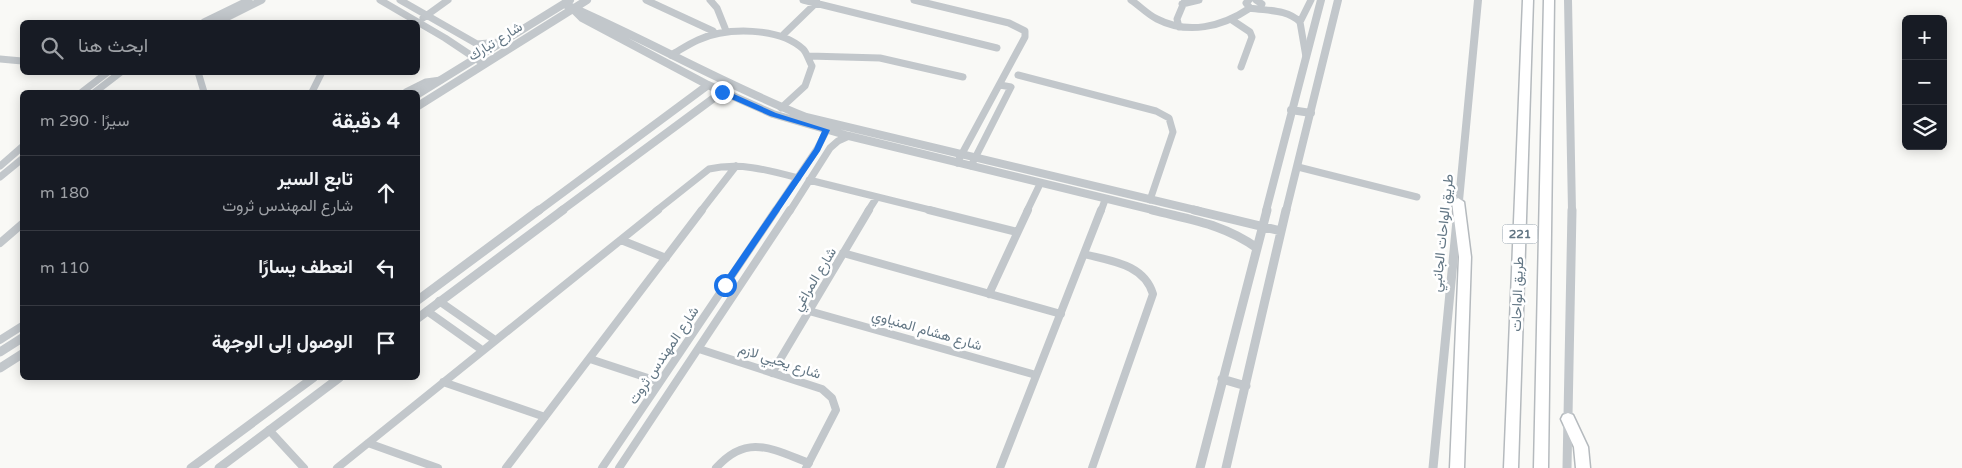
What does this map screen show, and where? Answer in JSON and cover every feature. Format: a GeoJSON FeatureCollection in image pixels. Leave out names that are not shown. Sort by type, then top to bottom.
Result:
{"type":"FeatureCollection","features":[{"type":"Feature","properties":{"kind":"highway","name":"طريق الواحات"},"geometry":{"type":"LineString","coordinates":[[1511,468],[1528,0]]}},
{"type":"Feature","properties":{"kind":"highway","name":"طريق الواحات"},"geometry":{"type":"LineString","coordinates":[[1541,468],[1549,0]]}},
{"type":"Feature","properties":{"kind":"highway"},"geometry":{"type":"LineString","coordinates":[[1457,468],[1464,266],[1463,231],[1458,202]]}},
{"type":"Feature","properties":{"kind":"highway"},"geometry":{"type":"LineString","coordinates":[[1568,419],[1581,447],[1583,468]]}},
{"type":"Feature","properties":{"kind":"street"},"geometry":{"type":"LineString","coordinates":[[208,20],[249,0]]}},
{"type":"Feature","properties":{"kind":"street"},"geometry":{"type":"LineString","coordinates":[[222,20],[262,0]]}},
{"type":"Feature","properties":{"kind":"street"},"geometry":{"type":"LineString","coordinates":[[380,0],[414,20]]}},
{"type":"Feature","properties":{"kind":"street"},"geometry":{"type":"LineString","coordinates":[[400,0],[477,44],[502,42]]}},
{"type":"Feature","properties":{"kind":"street"},"geometry":{"type":"LineString","coordinates":[[420,20],[448,0]]}},
{"type":"Feature","properties":{"kind":"street","name":"شارع تبارك"},"geometry":{"type":"LineString","coordinates":[[420,93],[475,58],[569,4],[587,0]]}},
{"type":"Feature","properties":{"kind":"street"},"geometry":{"type":"LineString","coordinates":[[646,0],[713,31]]}},
{"type":"Feature","properties":{"kind":"street"},"geometry":{"type":"LineString","coordinates":[[710,0],[717,8],[726,28]]}},
{"type":"Feature","properties":{"kind":"street"},"geometry":{"type":"LineString","coordinates":[[804,0],[997,48]]}},
{"type":"Feature","properties":{"kind":"street"},"geometry":{"type":"LineString","coordinates":[[914,0],[1003,21],[1023,29],[1025,37],[957,163]]}},
{"type":"Feature","properties":{"kind":"street"},"geometry":{"type":"LineString","coordinates":[[1131,0],[1156,19],[1179,27],[1207,26],[1232,20],[1250,8],[1261,6],[1295,12],[1305,11]]}},
{"type":"Feature","properties":{"kind":"street"},"geometry":{"type":"LineString","coordinates":[[1179,27],[1177,19],[1183,2],[1198,0]]}},
{"type":"Feature","properties":{"kind":"street"},"geometry":{"type":"LineString","coordinates":[[1249,0],[1246,3],[1250,8]]}},
{"type":"Feature","properties":{"kind":"street"},"geometry":{"type":"LineString","coordinates":[[1256,0],[1261,6],[1293,16],[1300,22]]}},
{"type":"Feature","properties":{"kind":"street"},"geometry":{"type":"LineString","coordinates":[[1306,58],[1300,22],[1312,0]]}},
{"type":"Feature","properties":{"kind":"street"},"geometry":{"type":"LineString","coordinates":[[1200,468],[1321,0]]}},
{"type":"Feature","properties":{"kind":"street"},"geometry":{"type":"LineString","coordinates":[[1226,468],[1281,231],[1338,0]]}},
{"type":"Feature","properties":{"kind":"street","name":"طريق الواحات الجانبي"},"geometry":{"type":"LineString","coordinates":[[1433,468],[1478,0]]}},
{"type":"Feature","properties":{"kind":"street"},"geometry":{"type":"LineString","coordinates":[[1567,468],[1572,223],[1568,0]]}},
{"type":"Feature","properties":{"kind":"street"},"geometry":{"type":"LineString","coordinates":[[784,34],[817,2]]}},
{"type":"Feature","properties":{"kind":"street"},"geometry":{"type":"LineString","coordinates":[[569,4],[780,108],[849,136],[1217,226],[1239,235],[1257,248]]}},
{"type":"Feature","properties":{"kind":"street"},"geometry":{"type":"LineString","coordinates":[[569,4],[582,18],[708,85],[773,114],[961,154],[1281,231]]}},
{"type":"Feature","properties":{"kind":"street","name":"شارع تبارك"},"geometry":{"type":"LineString","coordinates":[[420,105],[484,64],[569,4]]}},
{"type":"Feature","properties":{"kind":"street"},"geometry":{"type":"LineString","coordinates":[[1232,20],[1250,32],[1252,37],[1241,67]]}},
{"type":"Feature","properties":{"kind":"street"},"geometry":{"type":"LineString","coordinates":[[420,24],[484,64]]}},
{"type":"Feature","properties":{"kind":"street"},"geometry":{"type":"LineString","coordinates":[[670,55],[685,43],[713,31],[726,28],[755,27],[784,34],[802,45],[811,63],[809,78],[803,89],[794,99],[780,108]]}},
{"type":"Feature","properties":{"kind":"street"},"geometry":{"type":"LineString","coordinates":[[809,56],[880,58],[964,77]]}},
{"type":"Feature","properties":{"kind":"street"},"geometry":{"type":"LineString","coordinates":[[0,58],[20,61]]}},
{"type":"Feature","properties":{"kind":"street"},"geometry":{"type":"LineString","coordinates":[[85,90],[104,75]]}},
{"type":"Feature","properties":{"kind":"street"},"geometry":{"type":"LineString","coordinates":[[98,90],[116,75]]}},
{"type":"Feature","properties":{"kind":"street"},"geometry":{"type":"LineString","coordinates":[[199,75],[203,90]]}},
{"type":"Feature","properties":{"kind":"street"},"geometry":{"type":"LineString","coordinates":[[313,90],[320,75]]}},
{"type":"Feature","properties":{"kind":"street"},"geometry":{"type":"LineString","coordinates":[[1018,75],[1166,115],[1171,120],[1173,132],[1150,200]]}},
{"type":"Feature","properties":{"kind":"street"},"geometry":{"type":"LineString","coordinates":[[410,90],[426,82],[441,80]]}},
{"type":"Feature","properties":{"kind":"street"},"geometry":{"type":"LineString","coordinates":[[420,299],[708,85]]}},
{"type":"Feature","properties":{"kind":"street"},"geometry":{"type":"LineString","coordinates":[[971,166],[1011,88],[1000,85]]}},
{"type":"Feature","properties":{"kind":"street"},"geometry":{"type":"LineString","coordinates":[[420,316],[722,92]]}},
{"type":"Feature","properties":{"kind":"street"},"geometry":{"type":"LineString","coordinates":[[1292,110],[1311,113]]}},
{"type":"Feature","properties":{"kind":"street","name":"شارع المهندس ثروت"},"geometry":{"type":"LineString","coordinates":[[602,468],[798,178],[828,127]]}},
{"type":"Feature","properties":{"kind":"street","name":"شارع المهندس ثروت"},"geometry":{"type":"LineString","coordinates":[[619,468],[830,148],[838,141],[849,136]]}},
{"type":"Feature","properties":{"kind":"street"},"geometry":{"type":"LineString","coordinates":[[819,145],[830,148]]}},
{"type":"Feature","properties":{"kind":"street"},"geometry":{"type":"LineString","coordinates":[[0,166],[20,149]]}},
{"type":"Feature","properties":{"kind":"street"},"geometry":{"type":"LineString","coordinates":[[0,177],[20,161]]}},
{"type":"Feature","properties":{"kind":"street"},"geometry":{"type":"LineString","coordinates":[[337,468],[702,173],[718,166],[736,166],[798,178]]}},
{"type":"Feature","properties":{"kind":"street"},"geometry":{"type":"LineString","coordinates":[[506,468],[736,166]]}},
{"type":"Feature","properties":{"kind":"street"},"geometry":{"type":"LineString","coordinates":[[1298,167],[1417,197]]}},
{"type":"Feature","properties":{"kind":"street"},"geometry":{"type":"LineString","coordinates":[[810,180],[1018,232]]}},
{"type":"Feature","properties":{"kind":"street"},"geometry":{"type":"LineString","coordinates":[[989,294],[1040,184]]}},
{"type":"Feature","properties":{"kind":"street","name":"شارع المراغي"},"geometry":{"type":"LineString","coordinates":[[772,373],[877,197]]}},
{"type":"Feature","properties":{"kind":"street"},"geometry":{"type":"LineString","coordinates":[[1000,468],[1105,200]]}},
{"type":"Feature","properties":{"kind":"street"},"geometry":{"type":"LineString","coordinates":[[0,243],[20,226]]}},
{"type":"Feature","properties":{"kind":"street"},"geometry":{"type":"LineString","coordinates":[[621,240],[666,258]]}},
{"type":"Feature","properties":{"kind":"street"},"geometry":{"type":"LineString","coordinates":[[843,253],[1060,314]]}},
{"type":"Feature","properties":{"kind":"street"},"geometry":{"type":"LineString","coordinates":[[1084,254],[1138,270],[1149,281],[1153,294],[1092,468]]}},
{"type":"Feature","properties":{"kind":"street"},"geometry":{"type":"LineString","coordinates":[[439,301],[495,340]]}},
{"type":"Feature","properties":{"kind":"street"},"geometry":{"type":"LineString","coordinates":[[426,311],[482,350]]}},
{"type":"Feature","properties":{"kind":"street","name":"شارع هشام المنياوي"},"geometry":{"type":"LineString","coordinates":[[809,311],[1036,376]]}},
{"type":"Feature","properties":{"kind":"street"},"geometry":{"type":"LineString","coordinates":[[0,340],[20,327]]}},
{"type":"Feature","properties":{"kind":"street"},"geometry":{"type":"LineString","coordinates":[[0,352],[20,339]]}},
{"type":"Feature","properties":{"kind":"street","name":"شارع يحيي لازم"},"geometry":{"type":"LineString","coordinates":[[698,349],[822,389],[830,394],[835,401],[836,410],[808,465]]}},
{"type":"Feature","properties":{"kind":"street"},"geometry":{"type":"LineString","coordinates":[[0,368],[20,355]]}},
{"type":"Feature","properties":{"kind":"street"},"geometry":{"type":"LineString","coordinates":[[590,359],[660,382]]}},
{"type":"Feature","properties":{"kind":"street"},"geometry":{"type":"LineString","coordinates":[[674,361],[688,365]]}},
{"type":"Feature","properties":{"kind":"street"},"geometry":{"type":"LineString","coordinates":[[1222,379],[1246,386]]}},
{"type":"Feature","properties":{"kind":"street"},"geometry":{"type":"LineString","coordinates":[[190,468],[309,380]]}},
{"type":"Feature","properties":{"kind":"street"},"geometry":{"type":"LineString","coordinates":[[314,380],[324,389]]}},
{"type":"Feature","properties":{"kind":"street"},"geometry":{"type":"LineString","coordinates":[[219,468],[336,380]]}},
{"type":"Feature","properties":{"kind":"street"},"geometry":{"type":"LineString","coordinates":[[443,382],[545,417]]}},
{"type":"Feature","properties":{"kind":"street"},"geometry":{"type":"LineString","coordinates":[[269,430],[304,468]]}},
{"type":"Feature","properties":{"kind":"street"},"geometry":{"type":"LineString","coordinates":[[368,443],[438,468]]}},
{"type":"Feature","properties":{"kind":"street"},"geometry":{"type":"LineString","coordinates":[[716,468],[722,459],[732,451],[756,446],[808,465]]}},
{"type":"Feature","properties":{"kind":"route"},"geometry":{"type":"LineString","coordinates":[[722,92],[773,114],[826,130],[817,149],[725,285]]}}]}
